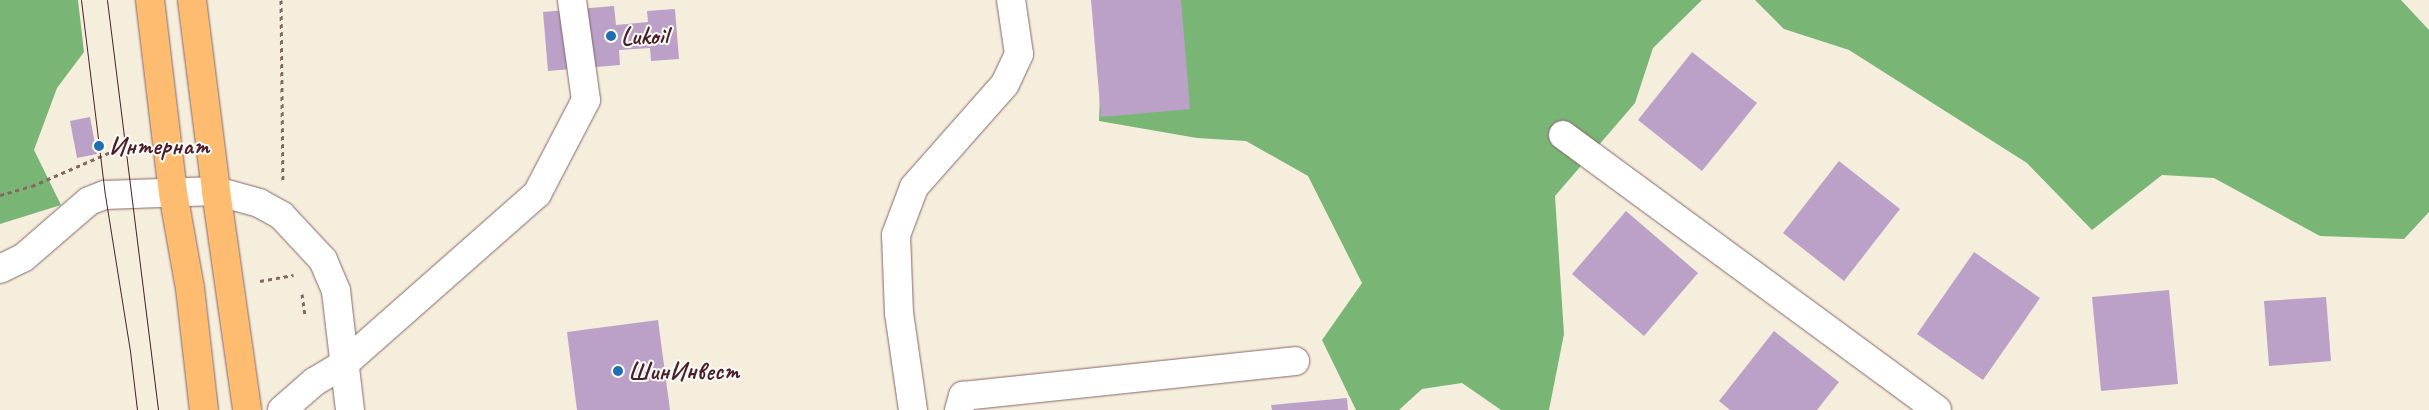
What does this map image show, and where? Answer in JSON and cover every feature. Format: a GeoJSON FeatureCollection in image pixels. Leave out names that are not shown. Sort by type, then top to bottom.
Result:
{"type":"FeatureCollection","features":[{"type":"Feature","properties":{"kind":"main road"},"geometry":{"type":"LineString","coordinates":[[150,0],[173,193],[190,288],[204,410]]}},
{"type":"Feature","properties":{"kind":"main road"},"geometry":{"type":"LineString","coordinates":[[192,0],[216,191],[247,410]]}},
{"type":"Feature","properties":{"kind":"street"},"geometry":{"type":"LineString","coordinates":[[282,410],[314,382],[344,364],[537,194],[586,100],[572,0]]}},
{"type":"Feature","properties":{"kind":"street"},"geometry":{"type":"LineString","coordinates":[[913,410],[899,313],[896,235],[914,187],[1005,84],[1019,54],[1012,0]]}},
{"type":"Feature","properties":{"kind":"street"},"geometry":{"type":"LineString","coordinates":[[1563,135],[1936,410]]}},
{"type":"Feature","properties":{"kind":"street"},"geometry":{"type":"LineString","coordinates":[[0,269],[22,258],[89,201],[105,195],[216,191],[259,203],[282,216],[323,260],[336,291],[350,410]]}},
{"type":"Feature","properties":{"kind":"street"},"geometry":{"type":"LineString","coordinates":[[959,410],[963,396],[1295,361]]}},
{"type":"Feature","properties":{"kind":"path"},"geometry":{"type":"LineString","coordinates":[[0,195],[32,186],[111,152]]}},
{"type":"Feature","properties":{"kind":"green space"},"geometry":{"type":"Polygon","coordinates":[[[0,0],[78,0],[84,52],[57,88],[34,150],[61,205],[0,224],[0,0]]]}},
{"type":"Feature","properties":{"kind":"green space"},"geometry":{"type":"Polygon","coordinates":[[[1162,0],[1702,0],[1653,48],[1635,103],[1555,196],[1564,334],[1549,410],[1501,410],[1462,383],[1422,389],[1399,410],[1356,410],[1322,340],[1362,283],[1308,176],[1246,141],[1197,138],[1099,121],[1101,65],[1162,0]]]}},
{"type":"Feature","properties":{"kind":"green space"},"geometry":{"type":"Polygon","coordinates":[[[1755,0],[2401,0],[2429,30],[2429,212],[2404,239],[2320,236],[2214,178],[2162,175],[2092,230],[2027,163],[1849,50],[1784,29],[1755,0]]]}},
{"type":"Feature","properties":{"kind":"building"},"geometry":{"type":"Polygon","coordinates":[[[1091,0],[1181,0],[1190,109],[1101,117],[1091,0]]]}},
{"type":"Feature","properties":{"kind":"building","name":"Lukoil"},"geometry":{"type":"Polygon","coordinates":[[[614,6],[616,25],[648,22],[647,11],[675,9],[679,59],[651,61],[650,48],[619,50],[620,65],[548,71],[543,12],[614,6]]]}},
{"type":"Feature","properties":{"kind":"building"},"geometry":{"type":"Polygon","coordinates":[[[1692,52],[1757,103],[1702,171],[1638,120],[1692,52]]]}},
{"type":"Feature","properties":{"kind":"building"},"geometry":{"type":"Polygon","coordinates":[[[90,117],[97,154],[77,158],[70,121],[90,117]]]}},
{"type":"Feature","properties":{"kind":"building"},"geometry":{"type":"Polygon","coordinates":[[[1839,161],[1900,209],[1844,281],[1783,233],[1839,161]]]}},
{"type":"Feature","properties":{"kind":"building"},"geometry":{"type":"Polygon","coordinates":[[[1626,211],[1698,273],[1644,336],[1572,274],[1626,211]]]}},
{"type":"Feature","properties":{"kind":"building"},"geometry":{"type":"Polygon","coordinates":[[[1974,252],[2040,298],[1983,380],[1917,334],[1974,252]]]}},
{"type":"Feature","properties":{"kind":"building"},"geometry":{"type":"Polygon","coordinates":[[[2169,290],[2178,384],[2101,391],[2092,297],[2169,290]]]}},
{"type":"Feature","properties":{"kind":"building"},"geometry":{"type":"Polygon","coordinates":[[[2326,297],[2331,361],[2269,366],[2264,301],[2326,297]]]}},
{"type":"Feature","properties":{"kind":"building","name":"ШинИнвест"},"geometry":{"type":"Polygon","coordinates":[[[658,320],[670,410],[577,410],[567,332],[658,320]]]}},
{"type":"Feature","properties":{"kind":"building"},"geometry":{"type":"Polygon","coordinates":[[[1774,331],[1839,382],[1817,410],[1730,410],[1719,401],[1774,331]]]}},
{"type":"Feature","properties":{"kind":"building"},"geometry":{"type":"Polygon","coordinates":[[[1347,398],[1348,410],[1272,410],[1271,405],[1347,398]]]}},
{"type":"Feature","properties":{"kind":"tram line"},"geometry":{"type":"LineString","coordinates":[[81,0],[105,195],[130,351],[137,410]]}},
{"type":"Feature","properties":{"kind":"tram line"},"geometry":{"type":"LineString","coordinates":[[107,0],[158,410]]}},
{"type":"Feature","properties":{"kind":"place","name":"Lukoil"},"geometry":{"type":"Point","coordinates":[611,36]}},
{"type":"Feature","properties":{"kind":"place","name":"Интернат"},"geometry":{"type":"Point","coordinates":[99,146]}},
{"type":"Feature","properties":{"kind":"place","name":"ШинИнвест"},"geometry":{"type":"Point","coordinates":[618,371]}}]}
